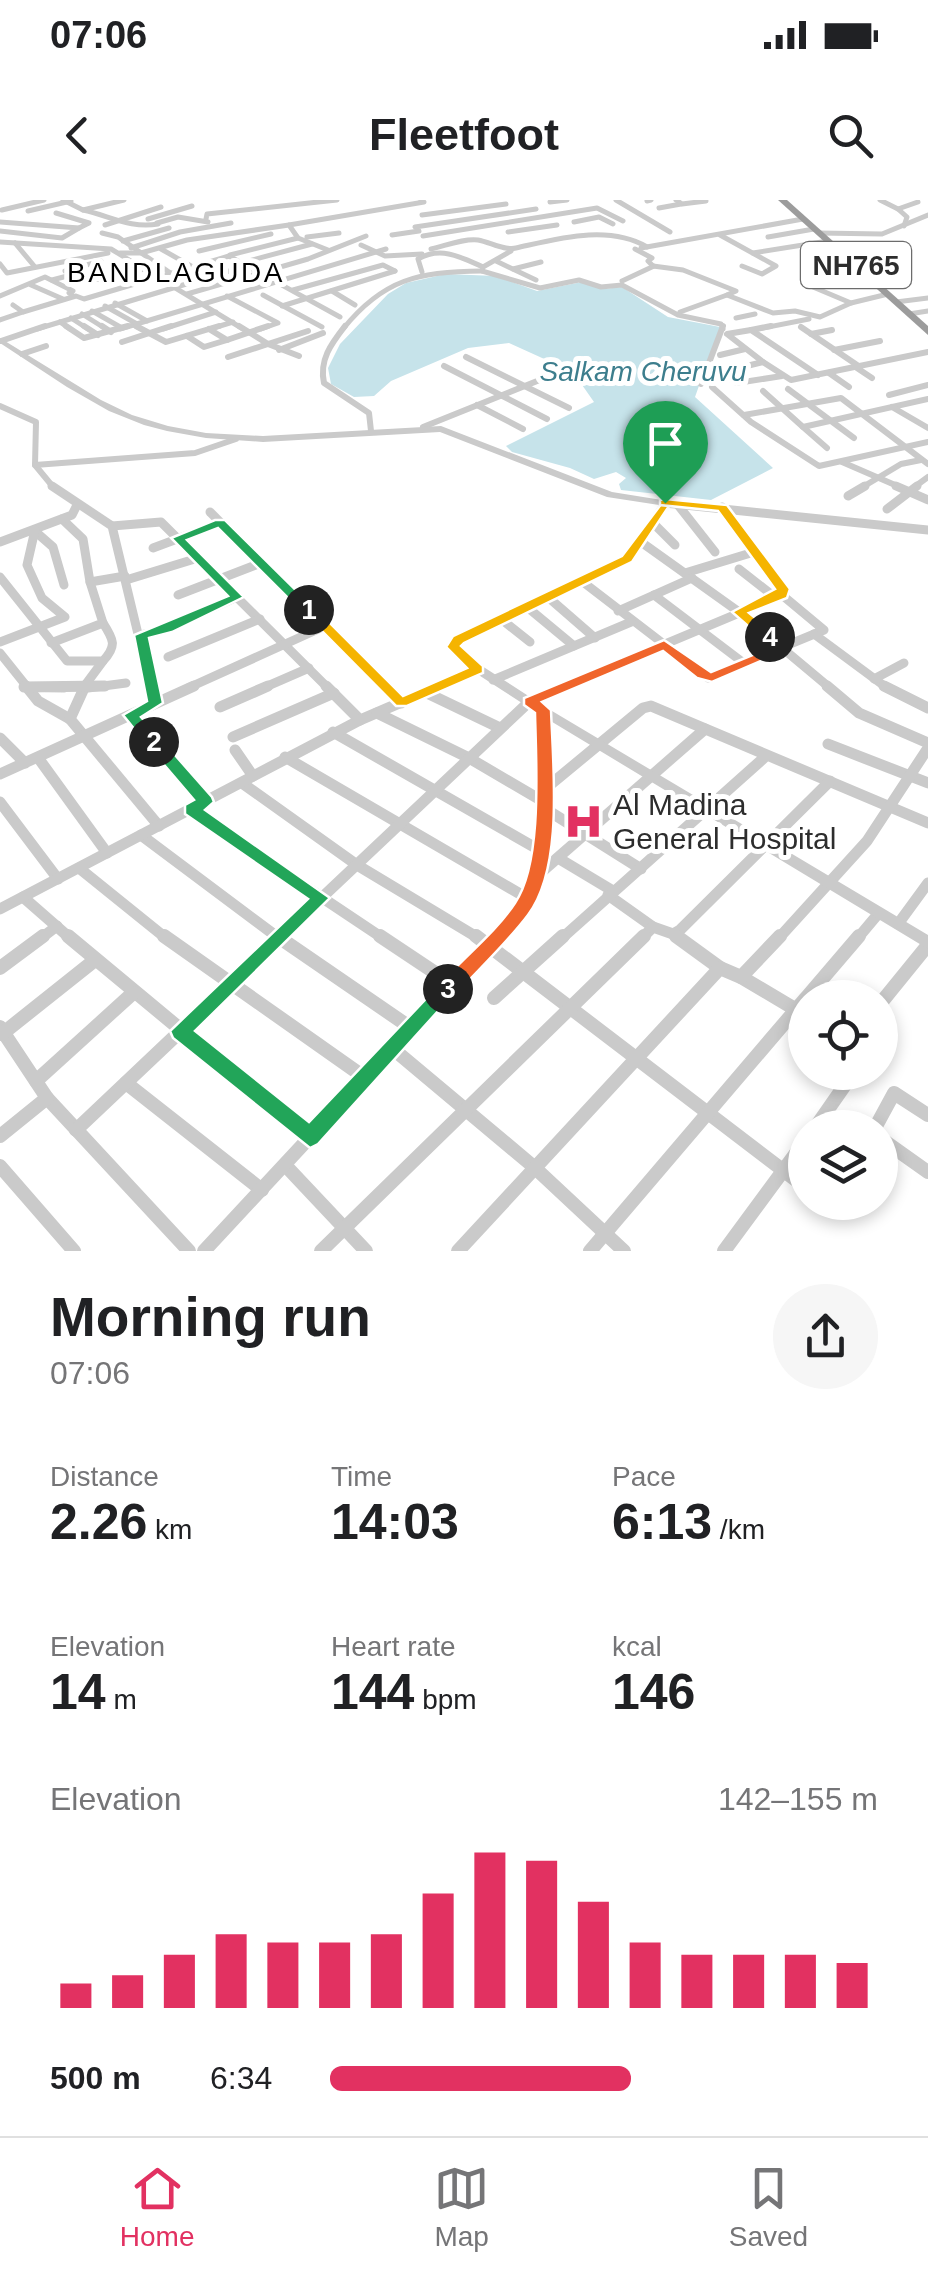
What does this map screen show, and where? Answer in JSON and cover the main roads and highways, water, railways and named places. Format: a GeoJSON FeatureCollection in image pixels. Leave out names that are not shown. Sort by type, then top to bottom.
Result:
{"type":"FeatureCollection","features":[{"type":"Feature","properties":{"kind":"highway","name":"NH765"},"geometry":{"type":"LineString","coordinates":[[782,200],[928,332]]}},
{"type":"Feature","properties":{"kind":"water","name":"Salkam Cheruvu"},"geometry":{"type":"Polygon","coordinates":[[[446,274],[496,276],[537,291],[582,282],[604,289],[622,287],[668,317],[720,327],[695,397],[773,468],[711,500],[621,490],[619,484],[626,478],[616,472],[594,479],[512,452],[506,446],[594,402],[573,372],[509,343],[468,348],[391,381],[374,396],[354,397],[331,384],[328,368],[340,344],[388,294],[406,283],[446,274]]]}},
{"type":"Feature","properties":{"kind":"place","name":"Al Madina General Hospital"},"geometry":{"type":"Point","coordinates":[583,822]}},
{"type":"Feature","properties":{"kind":"district","name":"BANDLAGUDA"},"geometry":{"type":"Point","coordinates":[176,272]}}]}
